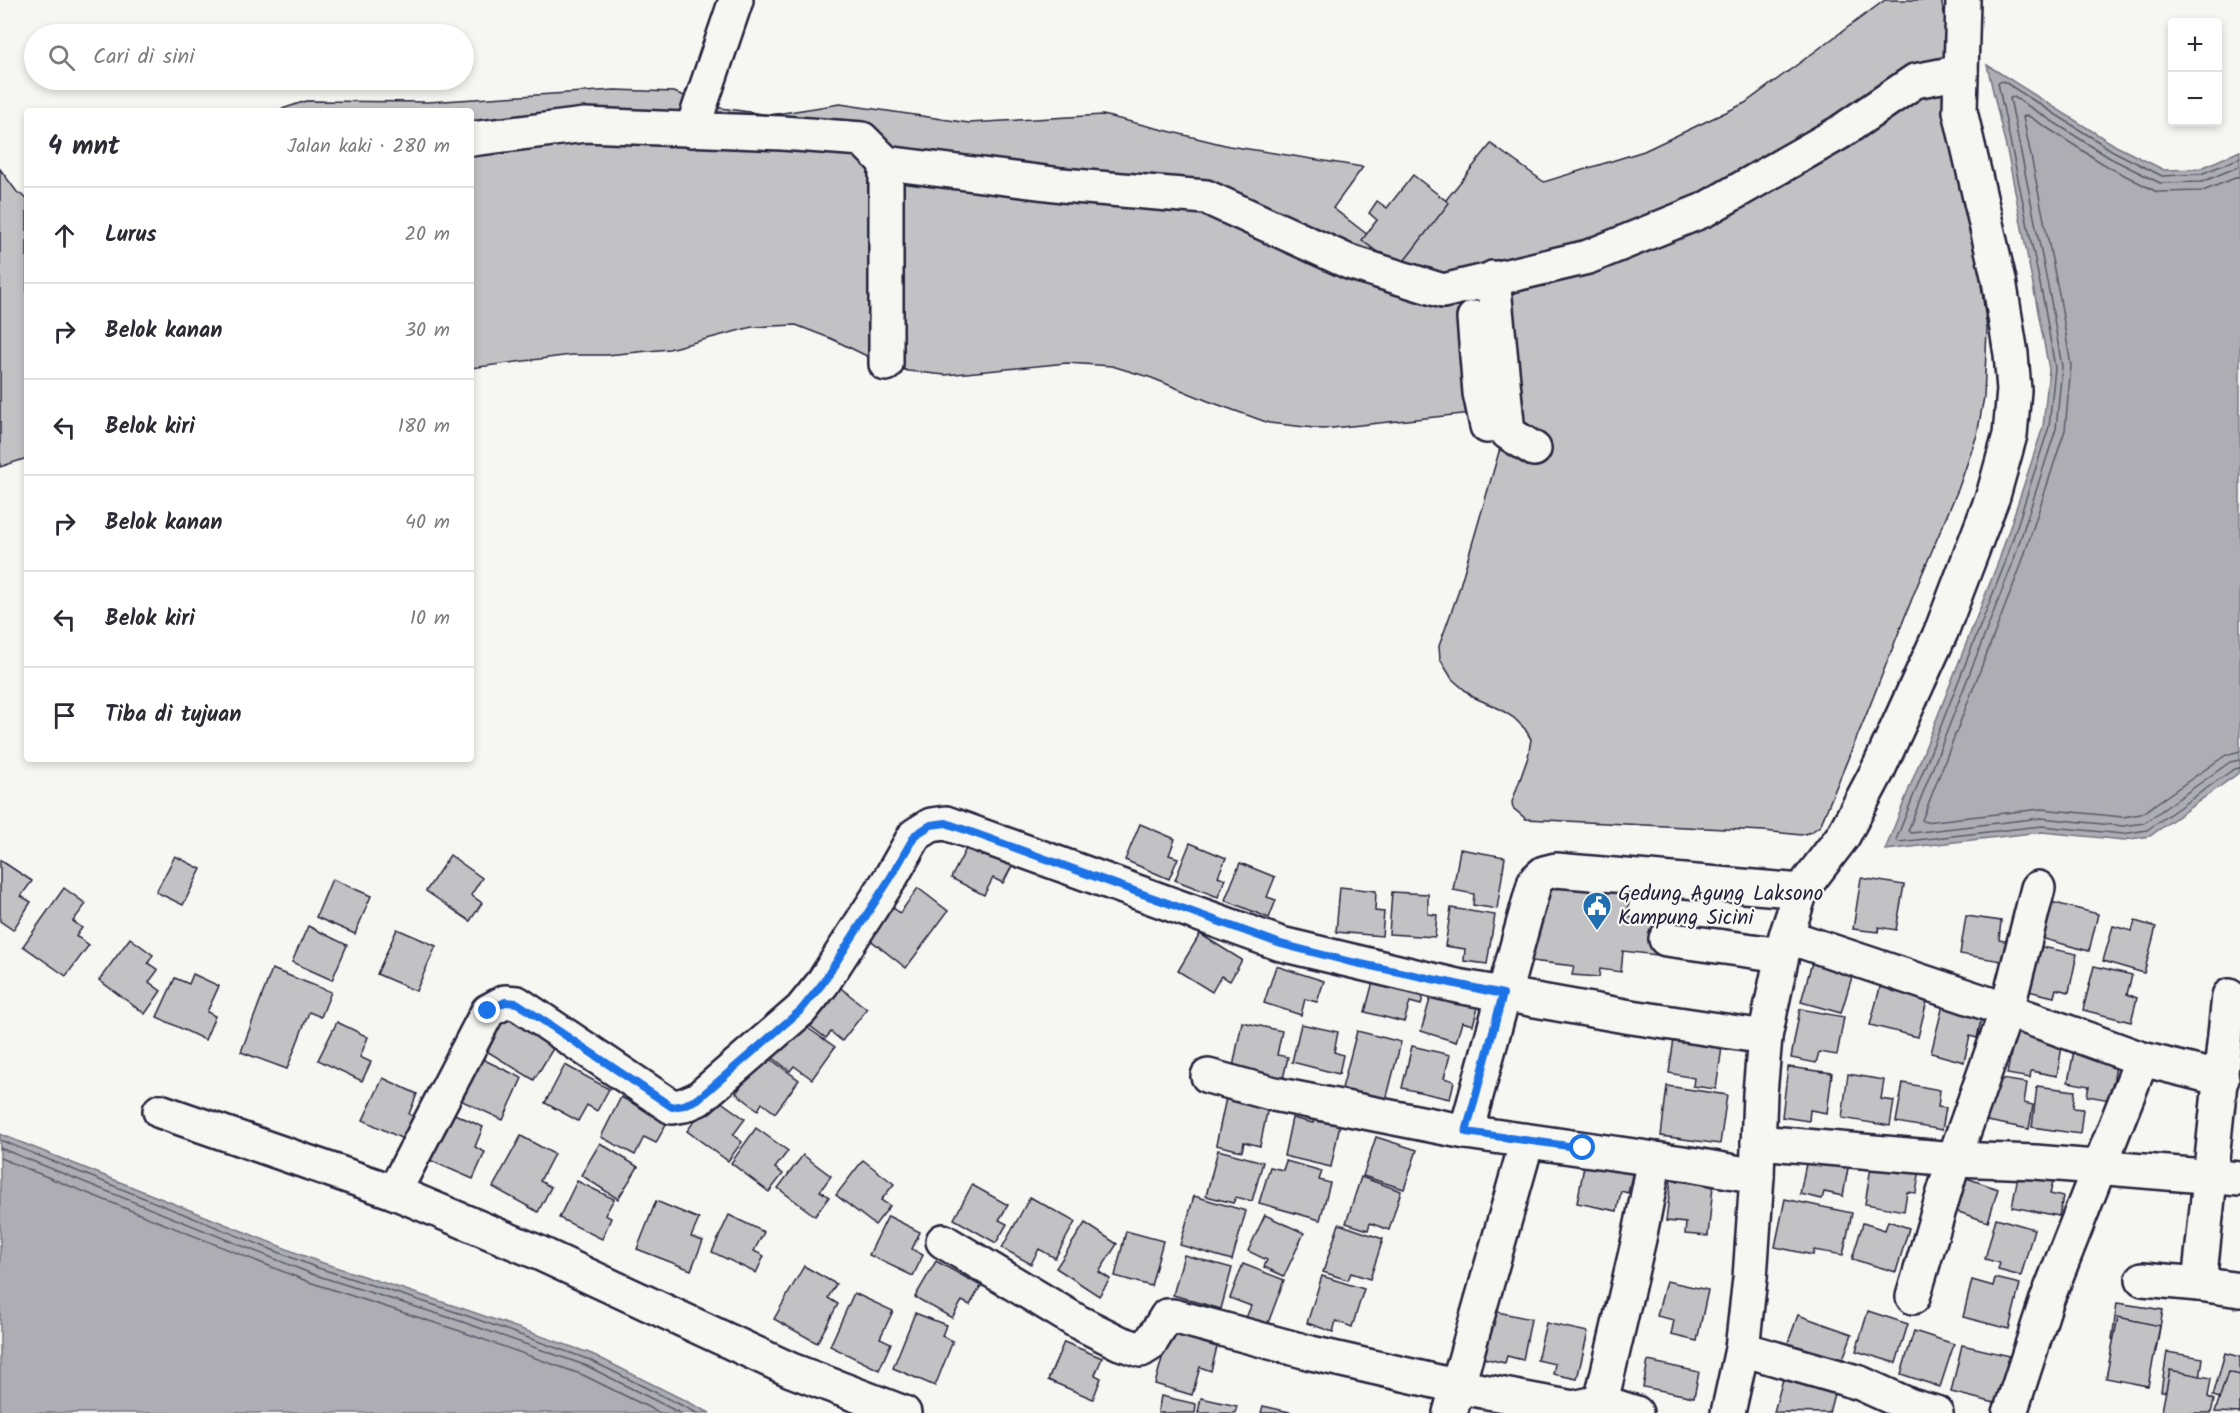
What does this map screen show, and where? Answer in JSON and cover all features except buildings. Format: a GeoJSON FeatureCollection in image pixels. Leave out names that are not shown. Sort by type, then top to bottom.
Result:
{"type":"FeatureCollection","features":[{"type":"Feature","properties":{"kind":"street"},"geometry":{"type":"LineString","coordinates":[[692,130],[736,0]]}},
{"type":"Feature","properties":{"kind":"street"},"geometry":{"type":"LineString","coordinates":[[1728,1413],[1742,1349],[1750,1278],[1765,1037],[1784,945],[1801,891],[1843,836],[1878,770],[1941,632],[1993,496],[2010,435],[2014,390],[2011,354],[1999,280],[1960,111],[1963,8]]}},
{"type":"Feature","properties":{"kind":"street"},"geometry":{"type":"LineString","coordinates":[[474,139],[585,125],[862,139],[886,163],[1062,185],[1206,197],[1349,262],[1443,291],[1588,257],[1704,210],[1839,133],[1915,81],[1961,72]]}},
{"type":"Feature","properties":{"kind":"street"},"geometry":{"type":"LineString","coordinates":[[886,163],[886,364]]}},
{"type":"Feature","properties":{"kind":"street"},"geometry":{"type":"LineString","coordinates":[[1482,281],[1480,393],[1487,426]]}},
{"type":"Feature","properties":{"kind":"street"},"geometry":{"type":"LineString","coordinates":[[1482,281],[1508,433],[1534,449]]}},
{"type":"Feature","properties":{"kind":"street"},"geometry":{"type":"LineString","coordinates":[[394,1192],[488,1011],[505,1002],[517,1003],[672,1107],[684,1105],[698,1099],[801,1010],[822,984],[891,877],[915,835],[931,825],[946,823],[1281,944],[1347,961],[1503,994],[1765,1037]]}},
{"type":"Feature","properties":{"kind":"street"},"geometry":{"type":"LineString","coordinates":[[1466,1132],[1535,881],[1544,873],[1556,870],[1801,891]]}},
{"type":"Feature","properties":{"kind":"street"},"geometry":{"type":"LineString","coordinates":[[1913,1297],[1954,1159],[2007,1010],[2038,888]]}},
{"type":"Feature","properties":{"kind":"street"},"geometry":{"type":"LineString","coordinates":[[1666,939],[1784,945],[2007,1010],[2142,1059],[2222,1079]]}},
{"type":"Feature","properties":{"kind":"street"},"geometry":{"type":"LineString","coordinates":[[2199,1284],[2226,1179],[2222,1079],[2229,996]]}},
{"type":"Feature","properties":{"kind":"street"},"geometry":{"type":"LineString","coordinates":[[2010,1413],[2046,1302],[2142,1059]]}},
{"type":"Feature","properties":{"kind":"street"},"geometry":{"type":"LineString","coordinates":[[1208,1076],[1274,1094],[1466,1132],[1757,1176]]}},
{"type":"Feature","properties":{"kind":"street"},"geometry":{"type":"LineString","coordinates":[[160,1111],[394,1192],[537,1252],[790,1370],[904,1413]]}},
{"type":"Feature","properties":{"kind":"street"},"geometry":{"type":"LineString","coordinates":[[1453,1400],[1527,1141]]}},
{"type":"Feature","properties":{"kind":"street"},"geometry":{"type":"LineString","coordinates":[[1758,1143],[1954,1159],[2035,1162],[2226,1179]]}},
{"type":"Feature","properties":{"kind":"street"},"geometry":{"type":"LineString","coordinates":[[1601,1402],[1655,1159]]}},
{"type":"Feature","properties":{"kind":"street"},"geometry":{"type":"LineString","coordinates":[[943,1241],[1078,1322],[1120,1344],[1141,1350],[1149,1345],[1167,1316],[1173,1316],[1311,1353],[1453,1400],[1573,1408],[1601,1402],[1636,1413]]}},
{"type":"Feature","properties":{"kind":"street"},"geometry":{"type":"LineString","coordinates":[[2144,1279],[2240,1290]]}},
{"type":"Feature","properties":{"kind":"street"},"geometry":{"type":"LineString","coordinates":[[1742,1349],[1860,1383],[1911,1406],[1936,1413]]}},
{"type":"Feature","properties":{"kind":"water"},"geometry":{"type":"Polygon","coordinates":[[[1987,65],[2116,146],[2164,170],[2199,169],[2240,151],[2240,772],[2150,836],[2124,840],[2042,832],[1885,850],[1999,560],[2043,427],[2049,369],[2009,160],[1987,65]]]}},
{"type":"Feature","properties":{"kind":"water"},"geometry":{"type":"Polygon","coordinates":[[[0,1134],[317,1261],[592,1354],[710,1413],[0,1413],[0,1134]]]}},
{"type":"Feature","properties":{"kind":"place","name":"Gedung Agung Laksono Kampung Sicini"},"geometry":{"type":"Point","coordinates":[1597,932]}},
{"type":"Feature","properties":{"kind":"route"},"geometry":{"type":"LineString","coordinates":[[488,1011],[505,1002],[517,1003],[672,1107],[684,1105],[698,1099],[801,1010],[822,984],[891,877],[915,835],[931,825],[946,823],[1281,944],[1457,986],[1503,994],[1466,1132],[1583,1148]]}}]}
